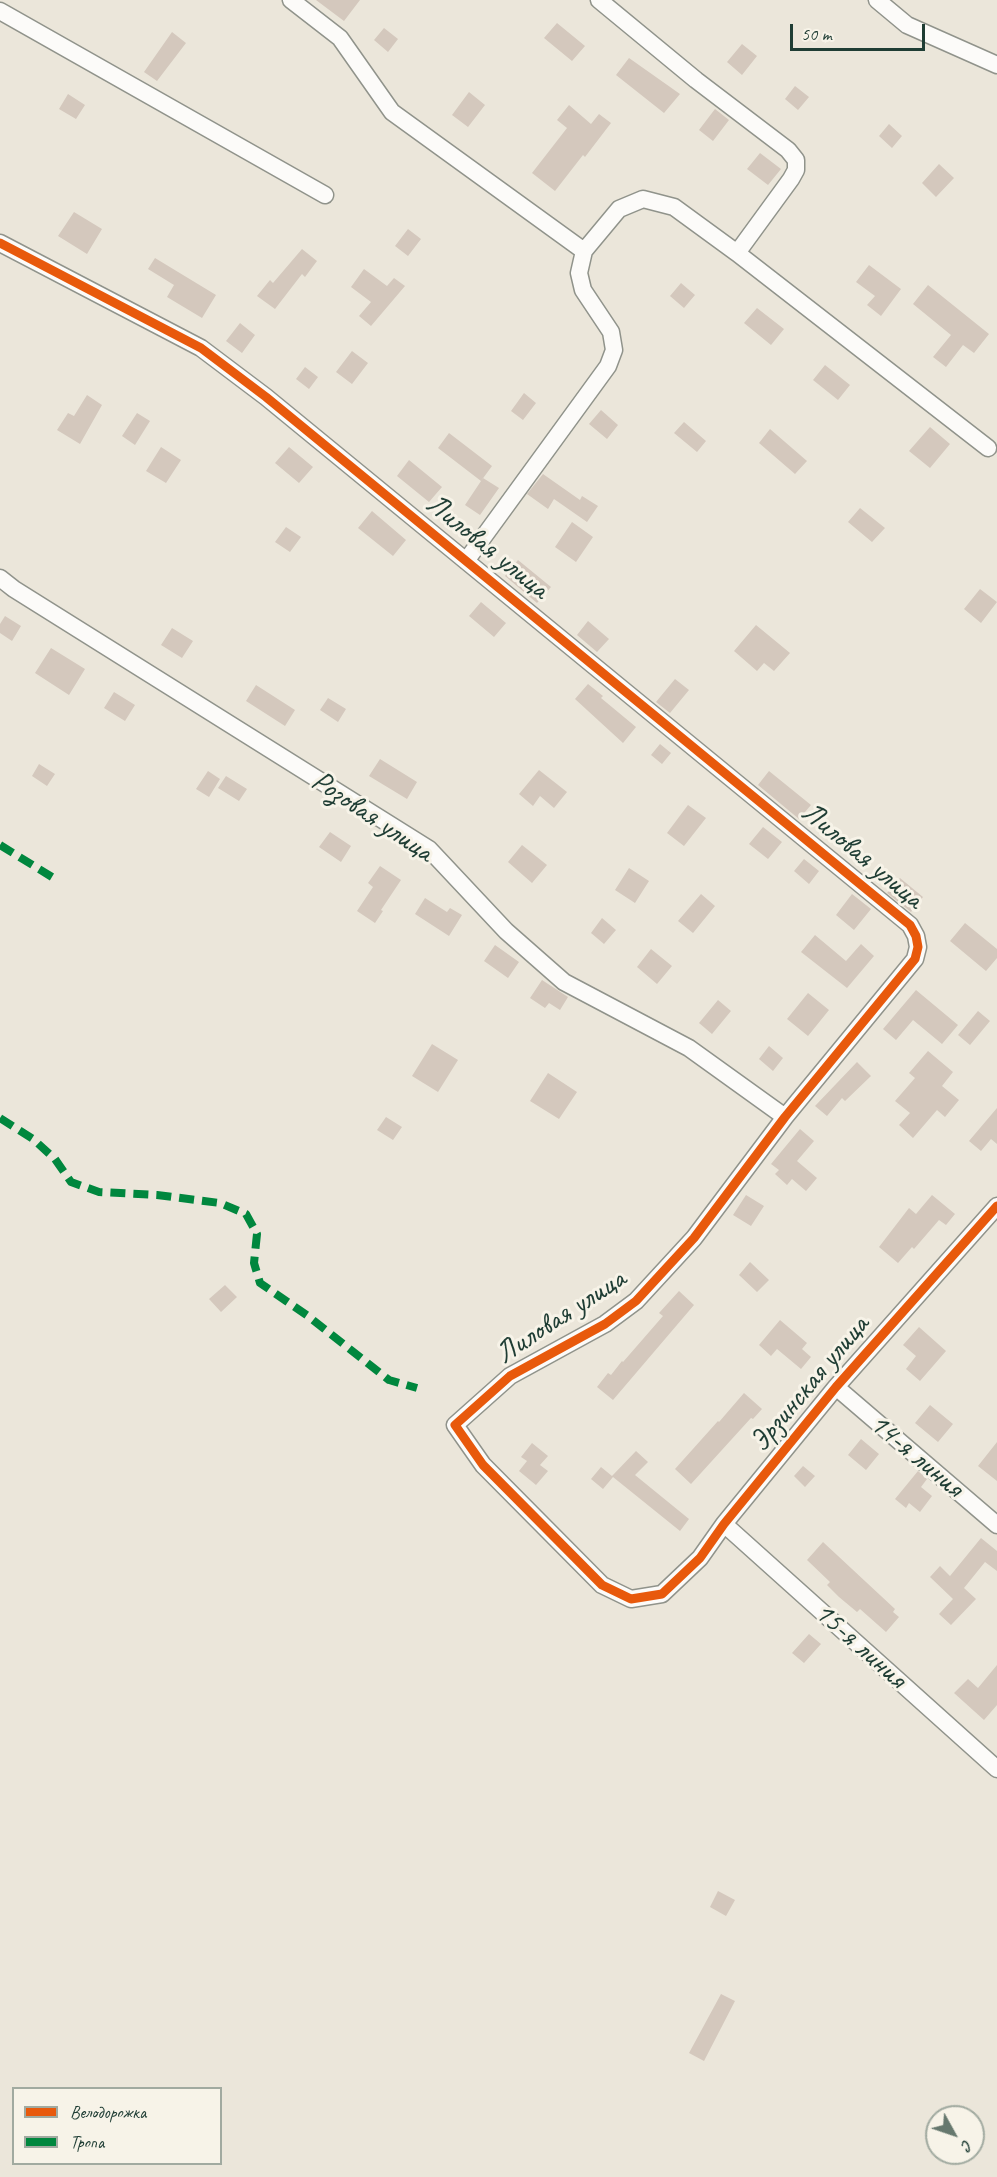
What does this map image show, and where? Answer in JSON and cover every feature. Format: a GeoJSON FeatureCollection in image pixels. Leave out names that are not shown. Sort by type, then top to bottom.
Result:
{"type":"FeatureCollection","features":[{"type":"Feature","properties":{"kind":"street"},"geometry":{"type":"LineString","coordinates":[[291,0],[340,38],[392,112],[584,250]]}},
{"type":"Feature","properties":{"kind":"street"},"geometry":{"type":"LineString","coordinates":[[599,0],[696,80],[788,150],[796,160],[796,170],[791,179],[737,253]]}},
{"type":"Feature","properties":{"kind":"street"},"geometry":{"type":"LineString","coordinates":[[877,0],[907,25],[997,64]]}},
{"type":"Feature","properties":{"kind":"street"},"geometry":{"type":"LineString","coordinates":[[0,11],[325,195]]}},
{"type":"Feature","properties":{"kind":"street"},"geometry":{"type":"LineString","coordinates":[[466,561],[608,366],[614,350],[611,332],[583,290],[579,273],[584,250],[619,208],[644,199],[674,207],[737,253],[988,448]]}},
{"type":"Feature","properties":{"kind":"street","name":"Лиловая улица"},"geometry":{"type":"LineString","coordinates":[[0,243],[201,348],[266,397],[910,925],[916,936],[918,946],[915,958],[785,1117],[694,1238],[636,1301],[605,1324],[510,1376],[455,1425],[483,1465],[602,1585],[631,1599],[662,1594]]}},
{"type":"Feature","properties":{"kind":"street","name":"Розовая улица"},"geometry":{"type":"LineString","coordinates":[[0,578],[14,590],[429,849],[506,931],[564,982],[689,1048],[785,1117]]}},
{"type":"Feature","properties":{"kind":"street","name":"Эрзинская улица"},"geometry":{"type":"LineString","coordinates":[[662,1594],[700,1558],[724,1524],[836,1388],[996,1209]]}},
{"type":"Feature","properties":{"kind":"street","name":"14-я линия"},"geometry":{"type":"LineString","coordinates":[[836,1388],[997,1525]]}},
{"type":"Feature","properties":{"kind":"street","name":"15-я линия"},"geometry":{"type":"LineString","coordinates":[[724,1524],[997,1769]]}},
{"type":"Feature","properties":{"kind":"building"},"geometry":{"type":"Polygon","coordinates":[[[316,0],[360,0],[344,21],[316,0]]]}},
{"type":"Feature","properties":{"kind":"building"},"geometry":{"type":"Polygon","coordinates":[[[557,23],[585,46],[572,61],[544,38],[557,23]]]}},
{"type":"Feature","properties":{"kind":"building"},"geometry":{"type":"Polygon","coordinates":[[[384,28],[398,39],[388,52],[374,40],[384,28]]]}},
{"type":"Feature","properties":{"kind":"building"},"geometry":{"type":"Polygon","coordinates":[[[172,32],[186,43],[157,81],[144,72],[172,32]]]}},
{"type":"Feature","properties":{"kind":"building"},"geometry":{"type":"Polygon","coordinates":[[[742,44],[757,56],[742,75],[727,62],[742,44]]]}},
{"type":"Feature","properties":{"kind":"building"},"geometry":{"type":"Polygon","coordinates":[[[629,58],[680,94],[664,113],[616,75],[629,58]]]}},
{"type":"Feature","properties":{"kind":"building"},"geometry":{"type":"Polygon","coordinates":[[[795,86],[809,97],[798,110],[785,99],[795,86]]]}},
{"type":"Feature","properties":{"kind":"building"},"geometry":{"type":"Polygon","coordinates":[[[469,92],[485,105],[468,127],[452,115],[469,92]]]}},
{"type":"Feature","properties":{"kind":"building"},"geometry":{"type":"Polygon","coordinates":[[[68,94],[85,105],[76,119],[59,109],[68,94]]]}},
{"type":"Feature","properties":{"kind":"building"},"geometry":{"type":"Polygon","coordinates":[[[569,105],[591,124],[599,114],[611,123],[555,191],[532,173],[567,128],[557,120],[569,105]]]}},
{"type":"Feature","properties":{"kind":"building"},"geometry":{"type":"Polygon","coordinates":[[[715,109],[729,120],[713,141],[699,130],[715,109]]]}},
{"type":"Feature","properties":{"kind":"building"},"geometry":{"type":"Polygon","coordinates":[[[889,124],[902,136],[892,148],[879,136],[889,124]]]}},
{"type":"Feature","properties":{"kind":"building"},"geometry":{"type":"Polygon","coordinates":[[[760,153],[781,169],[768,185],[747,169],[760,153]]]}},
{"type":"Feature","properties":{"kind":"building"},"geometry":{"type":"Polygon","coordinates":[[[939,164],[954,178],[936,197],[922,183],[939,164]]]}},
{"type":"Feature","properties":{"kind":"building"},"geometry":{"type":"Polygon","coordinates":[[[74,212],[102,229],[87,254],[58,236],[74,212]]]}},
{"type":"Feature","properties":{"kind":"building"},"geometry":{"type":"Polygon","coordinates":[[[408,229],[421,239],[408,256],[395,246],[408,229]]]}},
{"type":"Feature","properties":{"kind":"building"},"geometry":{"type":"Polygon","coordinates":[[[302,249],[317,261],[305,277],[302,274],[275,309],[257,296],[270,280],[273,283],[302,249]]]}},
{"type":"Feature","properties":{"kind":"building"},"geometry":{"type":"Polygon","coordinates":[[[155,258],[216,295],[202,318],[167,297],[174,285],[148,269],[155,258]]]}},
{"type":"Feature","properties":{"kind":"building"},"geometry":{"type":"Polygon","coordinates":[[[869,265],[901,289],[881,316],[867,305],[875,296],[856,282],[869,265]]]}},
{"type":"Feature","properties":{"kind":"building"},"geometry":{"type":"Polygon","coordinates":[[[364,269],[387,286],[394,278],[405,286],[371,326],[359,316],[371,302],[351,287],[364,269]]]}},
{"type":"Feature","properties":{"kind":"building"},"geometry":{"type":"Polygon","coordinates":[[[681,283],[695,295],[684,308],[670,296],[681,283]]]}},
{"type":"Feature","properties":{"kind":"building"},"geometry":{"type":"Polygon","coordinates":[[[928,285],[989,334],[974,353],[963,345],[946,367],[933,357],[951,335],[913,304],[928,285]]]}},
{"type":"Feature","properties":{"kind":"building"},"geometry":{"type":"Polygon","coordinates":[[[757,308],[784,329],[771,345],[744,323],[757,308]]]}},
{"type":"Feature","properties":{"kind":"building"},"geometry":{"type":"Polygon","coordinates":[[[240,323],[255,335],[242,353],[226,341],[240,323]]]}},
{"type":"Feature","properties":{"kind":"building"},"geometry":{"type":"Polygon","coordinates":[[[352,351],[368,363],[352,384],[336,372],[352,351]]]}},
{"type":"Feature","properties":{"kind":"building"},"geometry":{"type":"Polygon","coordinates":[[[825,365],[850,385],[838,400],[813,380],[825,365]]]}},
{"type":"Feature","properties":{"kind":"building"},"geometry":{"type":"Polygon","coordinates":[[[305,367],[318,377],[309,389],[296,379],[305,367]]]}},
{"type":"Feature","properties":{"kind":"building"},"geometry":{"type":"Polygon","coordinates":[[[524,393],[536,403],[523,420],[511,411],[524,393]]]}},
{"type":"Feature","properties":{"kind":"building"},"geometry":{"type":"Polygon","coordinates":[[[87,395],[102,405],[80,444],[57,430],[68,413],[74,416],[87,395]]]}},
{"type":"Feature","properties":{"kind":"building"},"geometry":{"type":"Polygon","coordinates":[[[601,410],[618,425],[607,439],[589,424],[601,410]]]}},
{"type":"Feature","properties":{"kind":"building"},"geometry":{"type":"Polygon","coordinates":[[[137,413],[150,421],[135,445],[122,436],[137,413]]]}},
{"type":"Feature","properties":{"kind":"building"},"geometry":{"type":"Polygon","coordinates":[[[684,422],[706,441],[697,452],[674,433],[684,422]]]}},
{"type":"Feature","properties":{"kind":"building"},"geometry":{"type":"Polygon","coordinates":[[[930,427],[950,444],[930,468],[909,451],[930,427]]]}},
{"type":"Feature","properties":{"kind":"building"},"geometry":{"type":"Polygon","coordinates":[[[770,429],[807,461],[795,474],[759,443],[770,429]]]}},
{"type":"Feature","properties":{"kind":"building"},"geometry":{"type":"Polygon","coordinates":[[[449,433],[492,466],[481,481],[438,448],[449,433]]]}},
{"type":"Feature","properties":{"kind":"building"},"geometry":{"type":"Polygon","coordinates":[[[161,447],[181,460],[166,483],[146,471],[161,447]]]}},
{"type":"Feature","properties":{"kind":"building"},"geometry":{"type":"Polygon","coordinates":[[[289,447],[313,467],[299,483],[275,463],[289,447]]]}},
{"type":"Feature","properties":{"kind":"building"},"geometry":{"type":"Polygon","coordinates":[[[409,460],[442,487],[429,502],[397,476],[409,460]]]}},
{"type":"Feature","properties":{"kind":"building"},"geometry":{"type":"Polygon","coordinates":[[[543,474],[580,500],[582,496],[598,506],[587,522],[554,499],[548,509],[527,494],[543,474]]]}},
{"type":"Feature","properties":{"kind":"building"},"geometry":{"type":"Polygon","coordinates":[[[483,478],[499,488],[480,515],[465,505],[483,478]]]}},
{"type":"Feature","properties":{"kind":"building"},"geometry":{"type":"Polygon","coordinates":[[[860,508],[885,528],[872,542],[848,522],[860,508]]]}},
{"type":"Feature","properties":{"kind":"building"},"geometry":{"type":"Polygon","coordinates":[[[372,511],[406,540],[393,556],[358,528],[372,511]]]}},
{"type":"Feature","properties":{"kind":"building"},"geometry":{"type":"Polygon","coordinates":[[[572,522],[593,537],[576,562],[555,547],[572,522]]]}},
{"type":"Feature","properties":{"kind":"building"},"geometry":{"type":"Polygon","coordinates":[[[286,527],[301,537],[290,552],[275,542],[286,527]]]}},
{"type":"Feature","properties":{"kind":"building"},"geometry":{"type":"Polygon","coordinates":[[[518,560],[551,587],[537,603],[505,576],[518,560]]]}},
{"type":"Feature","properties":{"kind":"building"},"geometry":{"type":"Polygon","coordinates":[[[980,589],[997,602],[981,623],[964,609],[980,589]]]}},
{"type":"Feature","properties":{"kind":"building"},"geometry":{"type":"Polygon","coordinates":[[[481,602],[506,623],[494,637],[469,616],[481,602]]]}},
{"type":"Feature","properties":{"kind":"building"},"geometry":{"type":"Polygon","coordinates":[[[5,616],[21,626],[12,641],[0,633],[0,624],[5,616]]]}},
{"type":"Feature","properties":{"kind":"building"},"geometry":{"type":"Polygon","coordinates":[[[588,621],[609,639],[597,652],[577,635],[588,621]]]}},
{"type":"Feature","properties":{"kind":"building"},"geometry":{"type":"Polygon","coordinates":[[[756,625],[790,653],[774,671],[764,663],[757,671],[734,651],[756,625]]]}},
{"type":"Feature","properties":{"kind":"building"},"geometry":{"type":"Polygon","coordinates":[[[172,628],[193,641],[182,658],[161,645],[172,628]]]}},
{"type":"Feature","properties":{"kind":"building"},"geometry":{"type":"Polygon","coordinates":[[[51,648],[85,669],[69,695],[35,673],[51,648]]]}},
{"type":"Feature","properties":{"kind":"building"},"geometry":{"type":"Polygon","coordinates":[[[675,679],[689,690],[670,713],[656,702],[675,679]]]}},
{"type":"Feature","properties":{"kind":"building"},"geometry":{"type":"Polygon","coordinates":[[[588,684],[636,727],[623,743],[575,699],[588,684]]]}},
{"type":"Feature","properties":{"kind":"building"},"geometry":{"type":"Polygon","coordinates":[[[256,685],[295,710],[285,726],[246,701],[256,685]]]}},
{"type":"Feature","properties":{"kind":"building"},"geometry":{"type":"Polygon","coordinates":[[[114,692],[135,705],[125,721],[104,708],[114,692]]]}},
{"type":"Feature","properties":{"kind":"building"},"geometry":{"type":"Polygon","coordinates":[[[328,698],[346,709],[338,722],[320,710],[328,698]]]}},
{"type":"Feature","properties":{"kind":"building"},"geometry":{"type":"Polygon","coordinates":[[[660,744],[671,753],[662,764],[651,755],[660,744]]]}},
{"type":"Feature","properties":{"kind":"building"},"geometry":{"type":"Polygon","coordinates":[[[380,759],[417,782],[407,799],[369,776],[380,759]]]}},
{"type":"Feature","properties":{"kind":"building"},"geometry":{"type":"Polygon","coordinates":[[[39,764],[55,774],[47,786],[32,776],[39,764]]]}},
{"type":"Feature","properties":{"kind":"building"},"geometry":{"type":"Polygon","coordinates":[[[539,770],[567,792],[554,808],[540,796],[533,806],[519,794],[539,770]]]}},
{"type":"Feature","properties":{"kind":"building"},"geometry":{"type":"Polygon","coordinates":[[[208,771],[220,779],[209,797],[196,789],[208,771]]]}},
{"type":"Feature","properties":{"kind":"building"},"geometry":{"type":"Polygon","coordinates":[[[769,771],[811,805],[799,819],[758,785],[769,771]]]}},
{"type":"Feature","properties":{"kind":"building"},"geometry":{"type":"Polygon","coordinates":[[[226,776],[247,789],[239,801],[218,788],[226,776]]]}},
{"type":"Feature","properties":{"kind":"building"},"geometry":{"type":"Polygon","coordinates":[[[688,805],[706,818],[684,846],[667,833],[688,805]]]}},
{"type":"Feature","properties":{"kind":"building"},"geometry":{"type":"Polygon","coordinates":[[[763,827],[782,842],[768,859],[749,844],[763,827]]]}},
{"type":"Feature","properties":{"kind":"building"},"geometry":{"type":"Polygon","coordinates":[[[330,832],[351,846],[341,862],[319,847],[330,832]]]}},
{"type":"Feature","properties":{"kind":"building"},"geometry":{"type":"Polygon","coordinates":[[[522,845],[547,865],[532,883],[508,862],[522,845]]]}},
{"type":"Feature","properties":{"kind":"building"},"geometry":{"type":"Polygon","coordinates":[[[804,859],[819,871],[809,884],[794,871],[804,859]]]}},
{"type":"Feature","properties":{"kind":"building"},"geometry":{"type":"Polygon","coordinates":[[[380,866],[401,880],[375,923],[357,911],[373,887],[368,883],[380,866]]]}},
{"type":"Feature","properties":{"kind":"building"},"geometry":{"type":"Polygon","coordinates":[[[629,868],[649,881],[635,903],[615,890],[629,868]]]}},
{"type":"Feature","properties":{"kind":"building"},"geometry":{"type":"Polygon","coordinates":[[[900,878],[923,897],[911,912],[887,893],[900,878]]]}},
{"type":"Feature","properties":{"kind":"building"},"geometry":{"type":"Polygon","coordinates":[[[701,894],[715,906],[693,933],[678,921],[701,894]]]}},
{"type":"Feature","properties":{"kind":"building"},"geometry":{"type":"Polygon","coordinates":[[[852,894],[871,909],[854,930],[836,915],[852,894]]]}},
{"type":"Feature","properties":{"kind":"building"},"geometry":{"type":"Polygon","coordinates":[[[425,898],[447,912],[450,908],[462,915],[449,936],[415,914],[425,898]]]}},
{"type":"Feature","properties":{"kind":"building"},"geometry":{"type":"Polygon","coordinates":[[[602,918],[616,930],[604,944],[591,933],[602,918]]]}},
{"type":"Feature","properties":{"kind":"building"},"geometry":{"type":"Polygon","coordinates":[[[965,923],[997,949],[997,958],[986,971],[950,941],[965,923]]]}},
{"type":"Feature","properties":{"kind":"building"},"geometry":{"type":"Polygon","coordinates":[[[815,935],[846,961],[861,944],[874,956],[847,988],[801,952],[815,935]]]}},
{"type":"Feature","properties":{"kind":"building"},"geometry":{"type":"Polygon","coordinates":[[[495,945],[519,962],[508,978],[484,961],[495,945]]]}},
{"type":"Feature","properties":{"kind":"building"},"geometry":{"type":"Polygon","coordinates":[[[651,949],[672,966],[657,984],[637,967],[651,949]]]}},
{"type":"Feature","properties":{"kind":"building"},"geometry":{"type":"Polygon","coordinates":[[[542,980],[568,997],[560,1010],[549,1003],[545,1008],[530,998],[542,980]]]}},
{"type":"Feature","properties":{"kind":"building"},"geometry":{"type":"Polygon","coordinates":[[[916,990],[958,1025],[942,1044],[913,1020],[896,1040],[883,1029],[916,990]]]}},
{"type":"Feature","properties":{"kind":"building"},"geometry":{"type":"Polygon","coordinates":[[[808,993],[829,1010],[808,1036],[787,1019],[808,993]]]}},
{"type":"Feature","properties":{"kind":"building"},"geometry":{"type":"Polygon","coordinates":[[[718,1000],[731,1011],[712,1034],[699,1023],[718,1000]]]}},
{"type":"Feature","properties":{"kind":"building"},"geometry":{"type":"Polygon","coordinates":[[[978,1011],[990,1021],[970,1045],[958,1035],[978,1011]]]}},
{"type":"Feature","properties":{"kind":"building"},"geometry":{"type":"Polygon","coordinates":[[[432,1044],[458,1060],[438,1092],[412,1076],[432,1044]]]}},
{"type":"Feature","properties":{"kind":"building"},"geometry":{"type":"Polygon","coordinates":[[[769,1046],[783,1058],[773,1071],[759,1059],[769,1046]]]}},
{"type":"Feature","properties":{"kind":"building"},"geometry":{"type":"Polygon","coordinates":[[[928,1051],[953,1072],[942,1086],[959,1100],[945,1117],[937,1110],[913,1138],[899,1125],[910,1113],[895,1101],[915,1078],[909,1073],[928,1051]]]}},
{"type":"Feature","properties":{"kind":"building"},"geometry":{"type":"Polygon","coordinates":[[[857,1062],[871,1076],[845,1101],[842,1098],[827,1116],[815,1106],[857,1062]]]}},
{"type":"Feature","properties":{"kind":"building"},"geometry":{"type":"Polygon","coordinates":[[[548,1073],[577,1092],[559,1119],[530,1101],[548,1073]]]}},
{"type":"Feature","properties":{"kind":"building"},"geometry":{"type":"Polygon","coordinates":[[[997,1108],[997,1144],[991,1139],[981,1151],[969,1141],[997,1108]]]}},
{"type":"Feature","properties":{"kind":"building"},"geometry":{"type":"Polygon","coordinates":[[[386,1117],[402,1127],[393,1140],[377,1130],[386,1117]]]}},
{"type":"Feature","properties":{"kind":"building"},"geometry":{"type":"Polygon","coordinates":[[[800,1129],[814,1141],[797,1161],[817,1178],[806,1191],[792,1179],[787,1185],[775,1174],[779,1170],[771,1164],[800,1129]]]}},
{"type":"Feature","properties":{"kind":"building"},"geometry":{"type":"Polygon","coordinates":[[[746,1195],[764,1206],[751,1226],[733,1215],[746,1195]]]}},
{"type":"Feature","properties":{"kind":"building"},"geometry":{"type":"Polygon","coordinates":[[[932,1195],[955,1214],[946,1225],[939,1220],[914,1249],[912,1247],[898,1263],[879,1247],[909,1208],[916,1214],[932,1195]]]}},
{"type":"Feature","properties":{"kind":"building"},"geometry":{"type":"Polygon","coordinates":[[[750,1262],[769,1280],[757,1292],[739,1275],[750,1262]]]}},
{"type":"Feature","properties":{"kind":"building"},"geometry":{"type":"Polygon","coordinates":[[[225,1285],[237,1297],[221,1312],[209,1299],[225,1285]]]}},
{"type":"Feature","properties":{"kind":"building"},"geometry":{"type":"Polygon","coordinates":[[[679,1291],[694,1305],[613,1400],[597,1387],[608,1373],[611,1375],[663,1316],[659,1313],[679,1291]]]}},
{"type":"Feature","properties":{"kind":"building"},"geometry":{"type":"Polygon","coordinates":[[[780,1320],[807,1343],[802,1349],[811,1357],[801,1369],[777,1349],[771,1356],[759,1345],[780,1320]]]}},
{"type":"Feature","properties":{"kind":"building"},"geometry":{"type":"Polygon","coordinates":[[[919,1327],[946,1351],[920,1381],[906,1369],[916,1356],[903,1345],[919,1327]]]}},
{"type":"Feature","properties":{"kind":"building"},"geometry":{"type":"Polygon","coordinates":[[[744,1393],[762,1409],[753,1419],[751,1418],[691,1484],[675,1469],[744,1393]]]}},
{"type":"Feature","properties":{"kind":"building"},"geometry":{"type":"Polygon","coordinates":[[[930,1405],[953,1424],[938,1442],[915,1423],[930,1405]]]}},
{"type":"Feature","properties":{"kind":"building"},"geometry":{"type":"Polygon","coordinates":[[[861,1439],[879,1454],[866,1470],[848,1455],[861,1439]]]}},
{"type":"Feature","properties":{"kind":"building"},"geometry":{"type":"Polygon","coordinates":[[[997,1442],[997,1481],[978,1466],[997,1442]]]}},
{"type":"Feature","properties":{"kind":"building"},"geometry":{"type":"Polygon","coordinates":[[[532,1443],[548,1456],[540,1465],[548,1471],[536,1485],[519,1471],[527,1461],[521,1457],[532,1443]]]}},
{"type":"Feature","properties":{"kind":"building"},"geometry":{"type":"Polygon","coordinates":[[[636,1451],[648,1462],[635,1475],[689,1519],[680,1531],[613,1477],[603,1489],[591,1479],[601,1467],[612,1476],[636,1451]]]}},
{"type":"Feature","properties":{"kind":"building"},"geometry":{"type":"Polygon","coordinates":[[[803,1466],[815,1476],[805,1487],[794,1476],[803,1466]]]}},
{"type":"Feature","properties":{"kind":"building"},"geometry":{"type":"Polygon","coordinates":[[[918,1471],[927,1479],[921,1487],[932,1496],[920,1512],[909,1503],[906,1508],[895,1499],[918,1471]]]}},
{"type":"Feature","properties":{"kind":"building"},"geometry":{"type":"Polygon","coordinates":[[[981,1538],[997,1551],[997,1571],[985,1562],[964,1588],[976,1599],[951,1625],[939,1614],[953,1599],[930,1577],[940,1566],[950,1576],[981,1538]]]}},
{"type":"Feature","properties":{"kind":"building"},"geometry":{"type":"Polygon","coordinates":[[[823,1542],[895,1609],[893,1612],[899,1617],[886,1632],[860,1609],[857,1612],[839,1597],[827,1585],[830,1582],[807,1560],[823,1542]]]}},
{"type":"Feature","properties":{"kind":"building"},"geometry":{"type":"Polygon","coordinates":[[[809,1634],[821,1644],[804,1663],[792,1653],[809,1634]]]}},
{"type":"Feature","properties":{"kind":"building"},"geometry":{"type":"Polygon","coordinates":[[[997,1665],[997,1705],[984,1720],[954,1693],[968,1679],[978,1688],[997,1665]]]}},
{"type":"Feature","properties":{"kind":"building"},"geometry":{"type":"Polygon","coordinates":[[[718,1891],[735,1900],[726,1916],[710,1907],[718,1891]]]}},
{"type":"Feature","properties":{"kind":"building"},"geometry":{"type":"Polygon","coordinates":[[[721,1994],[735,2001],[704,2061],[689,2053],[721,1994]]]}},
{"type":"Feature","properties":{"kind":"marked path"},"geometry":{"type":"LineString","coordinates":[[0,845],[52,877]]}},
{"type":"Feature","properties":{"kind":"marked path"},"geometry":{"type":"LineString","coordinates":[[0,1118],[33,1139],[55,1159],[71,1182],[99,1192],[157,1195],[220,1203],[246,1214],[257,1234],[254,1263],[260,1283],[308,1316],[389,1380],[417,1388]]}},
{"type":"Feature","properties":{"kind":"cycle path"},"geometry":{"type":"LineString","coordinates":[[0,243],[201,348],[266,397],[910,925],[916,936],[918,947],[915,959],[785,1117],[694,1238],[636,1301],[605,1324],[510,1376],[455,1425],[483,1465],[602,1585],[631,1599],[662,1594],[700,1558],[724,1524],[836,1387],[997,1206]]}}]}
